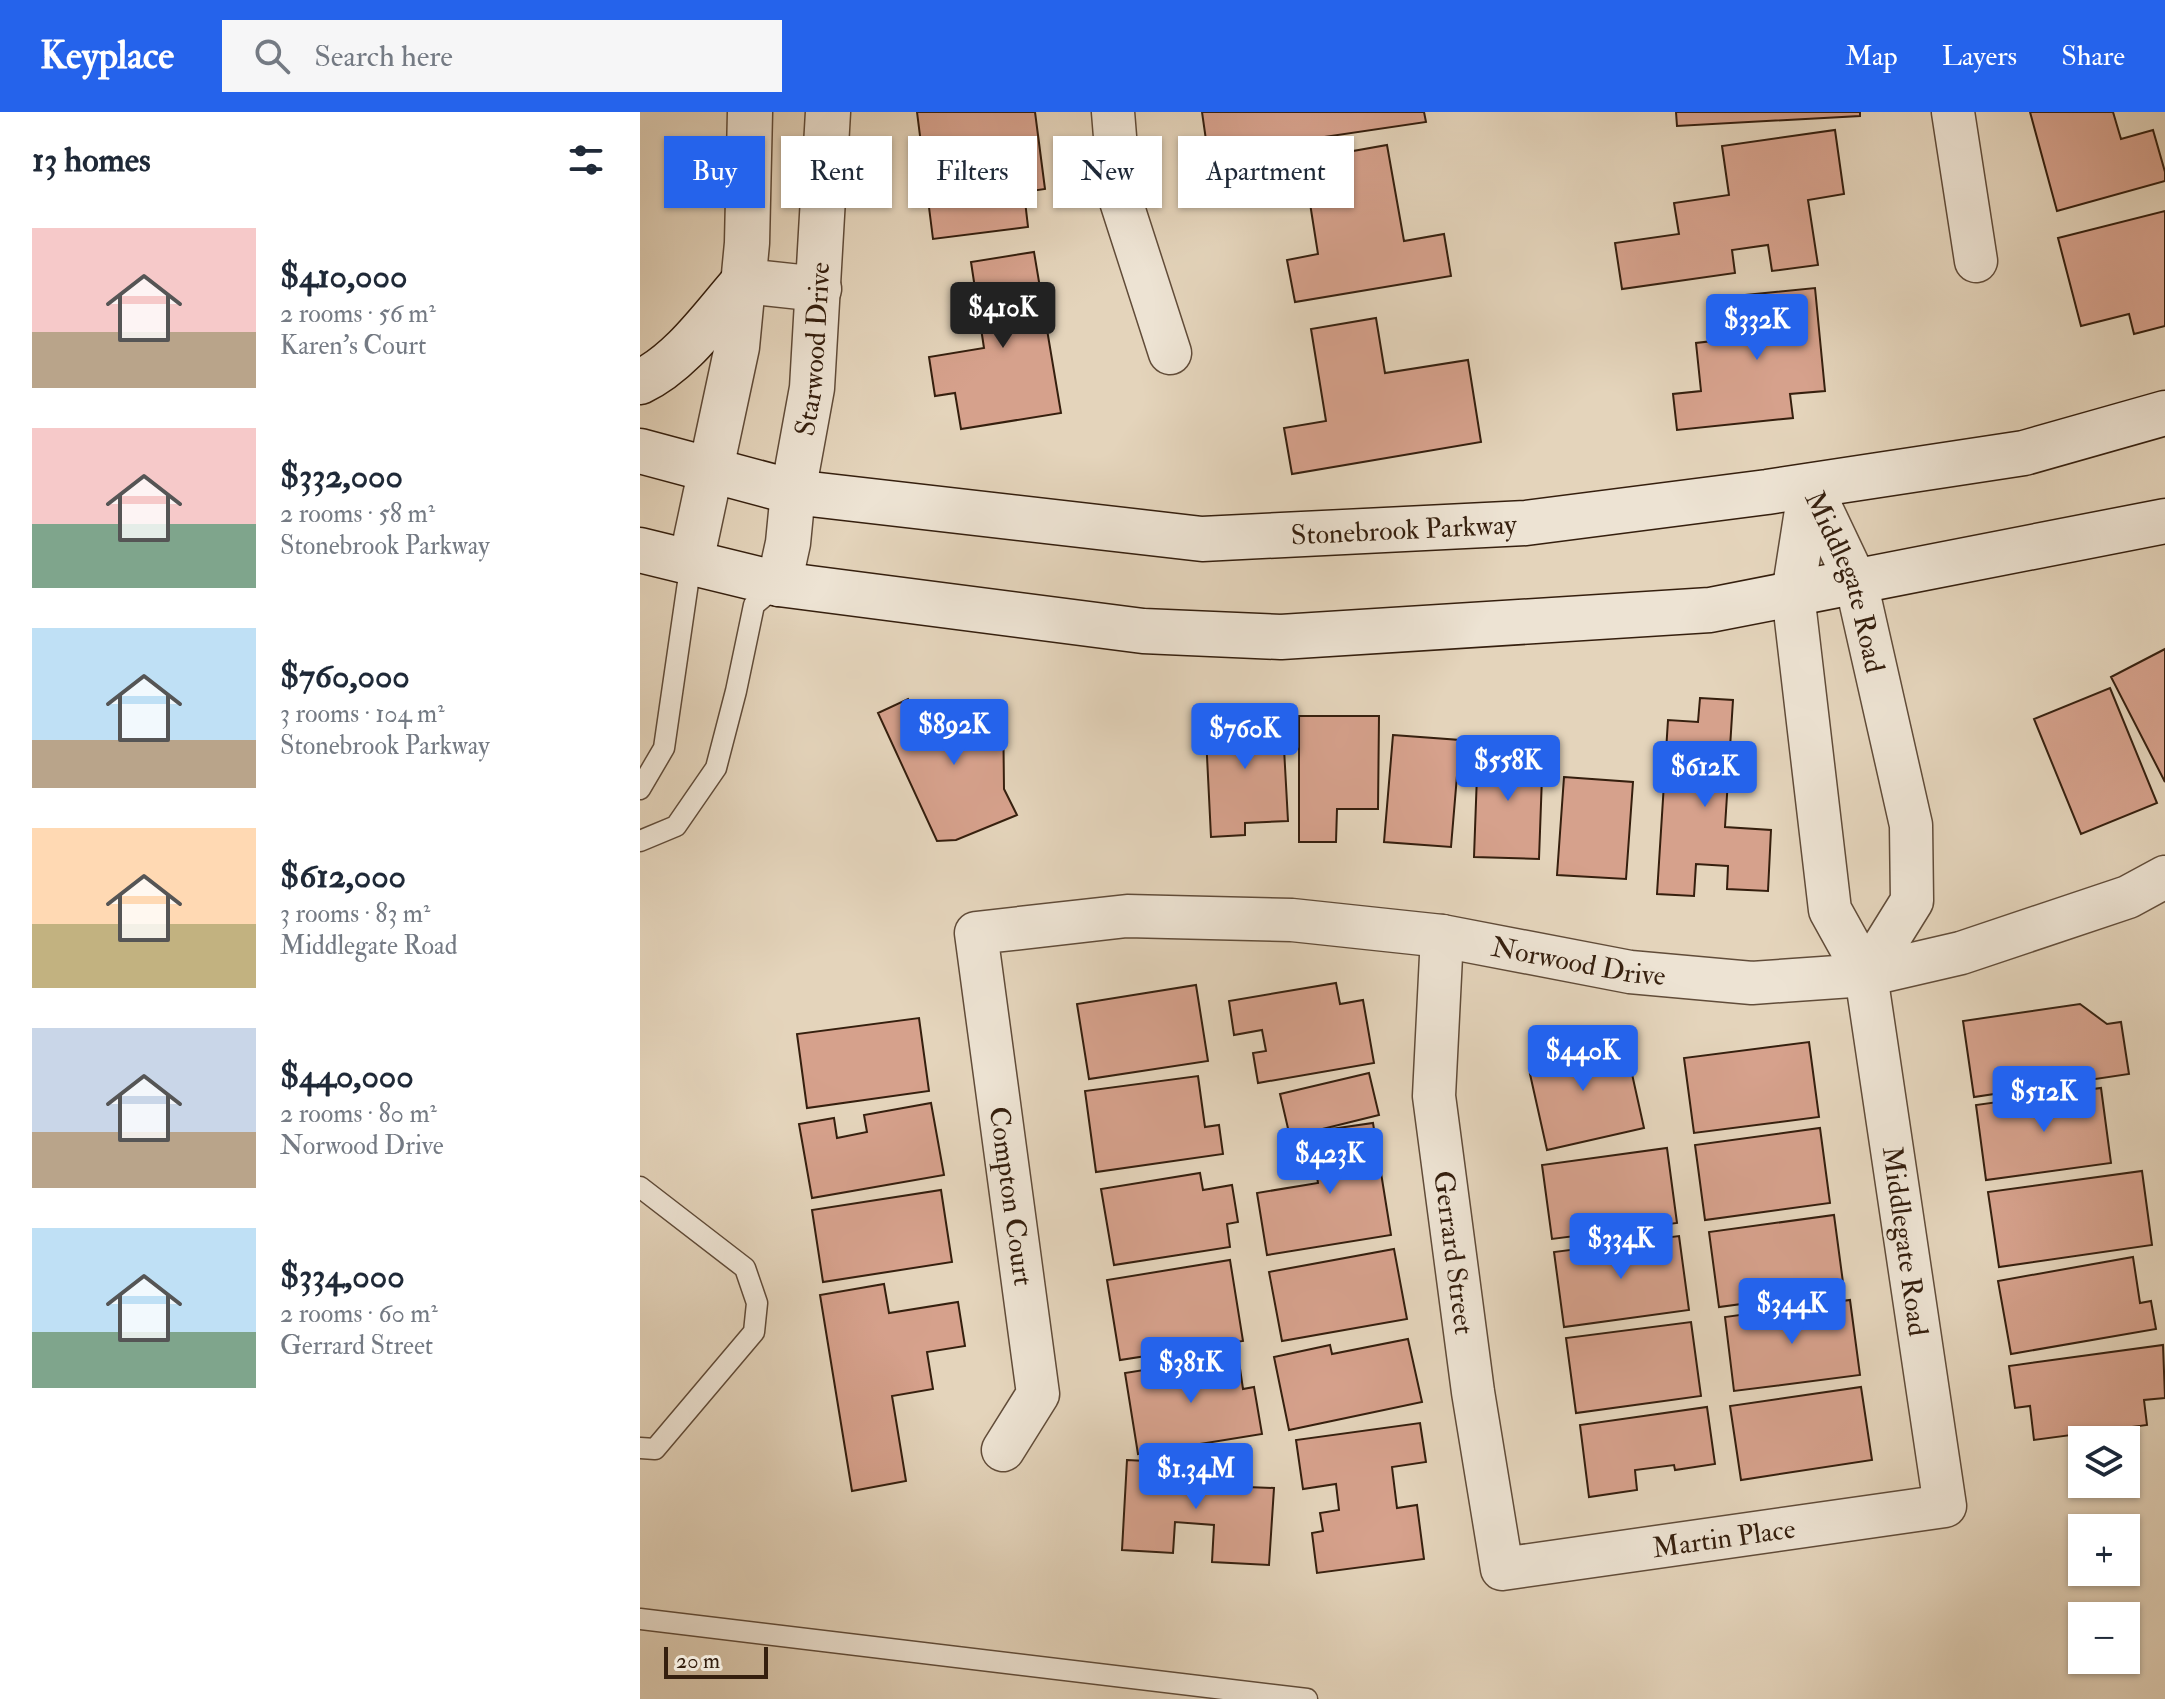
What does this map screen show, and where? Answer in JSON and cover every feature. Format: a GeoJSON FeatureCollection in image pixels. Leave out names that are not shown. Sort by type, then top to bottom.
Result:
{"type":"FeatureCollection","features":[{"type":"Feature","properties":{"kind":"main road"},"geometry":{"type":"LineString","coordinates":[[691,562],[737,347],[747,243],[750,112]]}},
{"type":"Feature","properties":{"kind":"main road","name":"Starwood Drive"},"geometry":{"type":"LineString","coordinates":[[779,584],[812,388],[828,112]]}},
{"type":"Feature","properties":{"kind":"main road"},"geometry":{"type":"LineString","coordinates":[[744,281],[819,289]]}},
{"type":"Feature","properties":{"kind":"main road"},"geometry":{"type":"LineString","coordinates":[[640,382],[656,374],[676,355],[744,281]]}},
{"type":"Feature","properties":{"kind":"main road","name":"Stonebrook Parkway"},"geometry":{"type":"LineString","coordinates":[[640,451],[793,492],[1202,539],[1526,523],[2024,453],[2165,413]]}},
{"type":"Feature","properties":{"kind":"main road"},"geometry":{"type":"LineString","coordinates":[[640,550],[779,584],[1143,631],[1281,637],[1710,610],[2165,521]]}},
{"type":"Feature","properties":{"kind":"street"},"geometry":{"type":"LineString","coordinates":[[1113,112],[1120,198],[1170,353]]}},
{"type":"Feature","properties":{"kind":"street"},"geometry":{"type":"LineString","coordinates":[[1953,112],[1976,261]]}},
{"type":"Feature","properties":{"kind":"street","name":"Middlegate Road"},"geometry":{"type":"LineString","coordinates":[[1810,485],[1856,582],[1911,825],[1912,901],[1866,975]]}},
{"type":"Feature","properties":{"kind":"street","name":"Middlegate Road"},"geometry":{"type":"LineString","coordinates":[[1810,485],[1793,594],[1830,910],[1866,975],[1945,1506]]}},
{"type":"Feature","properties":{"kind":"street","name":"Norwood Drive"},"geometry":{"type":"LineString","coordinates":[[976,933],[1127,916],[1292,920],[1442,936],[1630,972],[1752,983],[1866,975],[1975,948],[2128,897],[2165,877]]}},
{"type":"Feature","properties":{"kind":"street","name":"Compton Court"},"geometry":{"type":"LineString","coordinates":[[976,933],[1038,1394],[1003,1450]]}},
{"type":"Feature","properties":{"kind":"street","name":"Gerrard Street"},"geometry":{"type":"LineString","coordinates":[[1442,936],[1434,1096],[1473,1392],[1502,1569]]}},
{"type":"Feature","properties":{"kind":"street","name":"Martin Place"},"geometry":{"type":"LineString","coordinates":[[1502,1569],[1945,1506]]}},
{"type":"Feature","properties":{"kind":"lane"},"geometry":{"type":"LineString","coordinates":[[640,789],[664,748],[691,562]]}},
{"type":"Feature","properties":{"kind":"lane"},"geometry":{"type":"LineString","coordinates":[[640,841],[676,826],[716,768],[754,605],[779,584]]}},
{"type":"Feature","properties":{"kind":"lane"},"geometry":{"type":"LineString","coordinates":[[640,1187],[745,1268],[757,1303],[754,1332],[655,1449],[640,1448]]}},
{"type":"Feature","properties":{"kind":"lane"},"geometry":{"type":"LineString","coordinates":[[640,1619],[1307,1699]]}},
{"type":"Feature","properties":{"kind":"building"},"geometry":{"type":"Polygon","coordinates":[[[917,112],[1035,112],[1045,189],[1037,190],[1037,136],[920,136],[917,112]]]}},
{"type":"Feature","properties":{"kind":"building"},"geometry":{"type":"Polygon","coordinates":[[[1202,112],[1424,112],[1426,122],[1331,136],[1205,136],[1202,112]]]}},
{"type":"Feature","properties":{"kind":"building"},"geometry":{"type":"Polygon","coordinates":[[[1676,112],[1860,112],[1860,116],[1677,126],[1676,112]]]}},
{"type":"Feature","properties":{"kind":"building"},"geometry":{"type":"Polygon","coordinates":[[[2030,112],[2113,112],[2121,139],[2153,130],[2165,181],[2057,211],[2030,112]]]}},
{"type":"Feature","properties":{"kind":"building"},"geometry":{"type":"Polygon","coordinates":[[[1835,130],[1844,194],[1808,200],[1818,265],[1772,271],[1768,245],[1732,250],[1735,273],[1622,289],[1615,243],[1679,234],[1674,203],[1729,195],[1722,146],[1835,130]]]}},
{"type":"Feature","properties":{"kind":"building"},"geometry":{"type":"Polygon","coordinates":[[[1387,145],[1404,241],[1444,234],[1451,276],[1295,302],[1287,260],[1318,254],[1311,208],[1354,208],[1354,151],[1387,145]]]}},
{"type":"Feature","properties":{"kind":"building"},"geometry":{"type":"Polygon","coordinates":[[[929,208],[1026,208],[1028,227],[933,239],[929,208]]]}},
{"type":"Feature","properties":{"kind":"building"},"geometry":{"type":"Polygon","coordinates":[[[2165,211],[2165,326],[2134,334],[2129,314],[2081,326],[2058,238],[2165,211]]]}},
{"type":"Feature","properties":{"kind":"building"},"geometry":{"type":"Polygon","coordinates":[[[1034,252],[1061,413],[961,429],[955,393],[935,396],[929,357],[984,348],[971,262],[1034,252]]]}},
{"type":"Feature","properties":{"kind":"building"},"geometry":{"type":"Polygon","coordinates":[[[1815,288],[1825,391],[1790,394],[1793,418],[1677,430],[1673,394],[1701,391],[1696,343],[1730,339],[1726,297],[1815,288]]]}},
{"type":"Feature","properties":{"kind":"building"},"geometry":{"type":"Polygon","coordinates":[[[1376,318],[1385,373],[1468,360],[1481,442],[1292,474],[1284,428],[1326,421],[1311,329],[1376,318]]]}},
{"type":"Feature","properties":{"kind":"building"},"geometry":{"type":"Polygon","coordinates":[[[2165,649],[2165,782],[2111,677],[2165,649]]]}},
{"type":"Feature","properties":{"kind":"building"},"geometry":{"type":"Polygon","coordinates":[[[2110,688],[2157,803],[2081,834],[2034,719],[2110,688]]]}},
{"type":"Feature","properties":{"kind":"building"},"geometry":{"type":"Polygon","coordinates":[[[1700,698],[1733,700],[1725,827],[1771,830],[1768,891],[1727,889],[1728,866],[1696,864],[1694,896],[1657,894],[1668,720],[1698,722],[1700,698]]]}},
{"type":"Feature","properties":{"kind":"building"},"geometry":{"type":"Polygon","coordinates":[[[908,699],[922,731],[940,723],[960,723],[959,704],[1003,702],[1004,789],[1017,815],[956,840],[937,841],[878,713],[908,699]]]}},
{"type":"Feature","properties":{"kind":"building"},"geometry":{"type":"Polygon","coordinates":[[[1282,712],[1288,821],[1245,823],[1245,835],[1211,837],[1205,716],[1282,712]]]}},
{"type":"Feature","properties":{"kind":"building"},"geometry":{"type":"Polygon","coordinates":[[[1299,716],[1379,716],[1378,809],[1337,809],[1336,842],[1299,842],[1299,716]]]}},
{"type":"Feature","properties":{"kind":"building"},"geometry":{"type":"Polygon","coordinates":[[[1393,735],[1460,740],[1451,847],[1384,842],[1393,735]]]}},
{"type":"Feature","properties":{"kind":"building"},"geometry":{"type":"Polygon","coordinates":[[[1478,747],[1543,749],[1539,859],[1474,857],[1478,747]]]}},
{"type":"Feature","properties":{"kind":"building"},"geometry":{"type":"Polygon","coordinates":[[[1564,777],[1633,782],[1626,879],[1557,875],[1564,777]]]}},
{"type":"Feature","properties":{"kind":"building"},"geometry":{"type":"Polygon","coordinates":[[[1336,983],[1340,1004],[1363,1000],[1374,1063],[1258,1083],[1253,1053],[1266,1051],[1262,1030],[1234,1035],[1229,1001],[1336,983]]]}},
{"type":"Feature","properties":{"kind":"building"},"geometry":{"type":"Polygon","coordinates":[[[1196,985],[1208,1061],[1089,1079],[1077,1004],[1196,985]]]}},
{"type":"Feature","properties":{"kind":"building"},"geometry":{"type":"Polygon","coordinates":[[[2080,1004],[2107,1024],[2121,1022],[2129,1074],[1974,1097],[1963,1021],[2080,1004]]]}},
{"type":"Feature","properties":{"kind":"building"},"geometry":{"type":"Polygon","coordinates":[[[919,1018],[929,1091],[807,1108],[797,1034],[919,1018]]]}},
{"type":"Feature","properties":{"kind":"building"},"geometry":{"type":"Polygon","coordinates":[[[1586,1029],[1594,1064],[1628,1056],[1644,1128],[1547,1150],[1530,1074],[1548,1071],[1541,1039],[1586,1029]]]}},
{"type":"Feature","properties":{"kind":"building"},"geometry":{"type":"Polygon","coordinates":[[[1809,1042],[1819,1117],[1694,1133],[1684,1058],[1809,1042]]]}},
{"type":"Feature","properties":{"kind":"building"},"geometry":{"type":"Polygon","coordinates":[[[1369,1073],[1379,1115],[1290,1137],[1280,1094],[1369,1073]]]}},
{"type":"Feature","properties":{"kind":"building"},"geometry":{"type":"Polygon","coordinates":[[[1198,1076],[1205,1127],[1219,1125],[1223,1154],[1096,1172],[1085,1091],[1198,1076]]]}},
{"type":"Feature","properties":{"kind":"building"},"geometry":{"type":"Polygon","coordinates":[[[2101,1088],[2111,1163],[1986,1180],[1976,1105],[2101,1088]]]}},
{"type":"Feature","properties":{"kind":"building"},"geometry":{"type":"Polygon","coordinates":[[[931,1103],[944,1175],[812,1198],[799,1124],[834,1118],[837,1138],[867,1132],[864,1115],[931,1103]]]}},
{"type":"Feature","properties":{"kind":"building"},"geometry":{"type":"Polygon","coordinates":[[[1373,1123],[1391,1235],[1267,1255],[1257,1193],[1318,1183],[1310,1132],[1373,1123]]]}},
{"type":"Feature","properties":{"kind":"building"},"geometry":{"type":"Polygon","coordinates":[[[1820,1128],[1830,1203],[1705,1220],[1695,1145],[1820,1128]]]}},
{"type":"Feature","properties":{"kind":"building"},"geometry":{"type":"Polygon","coordinates":[[[1667,1148],[1677,1223],[1552,1239],[1542,1165],[1667,1148]]]}},
{"type":"Feature","properties":{"kind":"building"},"geometry":{"type":"Polygon","coordinates":[[[2142,1171],[2152,1245],[1999,1267],[1988,1192],[2142,1171]]]}},
{"type":"Feature","properties":{"kind":"building"},"geometry":{"type":"Polygon","coordinates":[[[1200,1173],[1203,1190],[1232,1185],[1238,1222],[1227,1224],[1230,1247],[1114,1265],[1101,1189],[1200,1173]]]}},
{"type":"Feature","properties":{"kind":"building"},"geometry":{"type":"Polygon","coordinates":[[[941,1190],[952,1262],[823,1282],[812,1210],[941,1190]]]}},
{"type":"Feature","properties":{"kind":"building"},"geometry":{"type":"Polygon","coordinates":[[[1834,1215],[1844,1290],[1719,1307],[1709,1232],[1834,1215]]]}},
{"type":"Feature","properties":{"kind":"building"},"geometry":{"type":"Polygon","coordinates":[[[1679,1236],[1689,1310],[1564,1327],[1554,1252],[1679,1236]]]}},
{"type":"Feature","properties":{"kind":"building"},"geometry":{"type":"Polygon","coordinates":[[[1394,1249],[1407,1319],[1282,1341],[1269,1272],[1394,1249]]]}},
{"type":"Feature","properties":{"kind":"building"},"geometry":{"type":"Polygon","coordinates":[[[2133,1257],[2140,1303],[2151,1301],[2156,1329],[2011,1354],[1998,1281],[2133,1257]]]}},
{"type":"Feature","properties":{"kind":"building"},"geometry":{"type":"Polygon","coordinates":[[[1230,1260],[1243,1341],[1120,1360],[1107,1280],[1230,1260]]]}},
{"type":"Feature","properties":{"kind":"building"},"geometry":{"type":"Polygon","coordinates":[[[884,1284],[889,1313],[958,1302],[965,1346],[927,1352],[933,1389],[892,1396],[906,1481],[852,1491],[820,1295],[884,1284]]]}},
{"type":"Feature","properties":{"kind":"building"},"geometry":{"type":"Polygon","coordinates":[[[1850,1300],[1860,1375],[1734,1391],[1725,1317],[1850,1300]]]}},
{"type":"Feature","properties":{"kind":"building"},"geometry":{"type":"Polygon","coordinates":[[[1691,1322],[1701,1396],[1576,1413],[1566,1338],[1691,1322]]]}},
{"type":"Feature","properties":{"kind":"building"},"geometry":{"type":"Polygon","coordinates":[[[1408,1339],[1422,1402],[1289,1430],[1274,1357],[1330,1345],[1332,1354],[1408,1339]]]}},
{"type":"Feature","properties":{"kind":"building"},"geometry":{"type":"Polygon","coordinates":[[[2163,1345],[2165,1398],[2144,1400],[2147,1425],[2068,1426],[2068,1435],[2034,1440],[2030,1406],[2015,1408],[2009,1366],[2163,1345]]]}},
{"type":"Feature","properties":{"kind":"building"},"geometry":{"type":"Polygon","coordinates":[[[1238,1355],[1243,1389],[1254,1387],[1262,1434],[1138,1454],[1125,1373],[1238,1355]]]}},
{"type":"Feature","properties":{"kind":"building"},"geometry":{"type":"Polygon","coordinates":[[[1861,1387],[1872,1460],[1741,1480],[1730,1406],[1861,1387]]]}},
{"type":"Feature","properties":{"kind":"building"},"geometry":{"type":"Polygon","coordinates":[[[1707,1407],[1715,1464],[1675,1470],[1674,1465],[1635,1470],[1637,1490],[1589,1497],[1580,1425],[1707,1407]]]}},
{"type":"Feature","properties":{"kind":"building"},"geometry":{"type":"Polygon","coordinates":[[[1420,1423],[1426,1462],[1392,1467],[1397,1508],[1417,1505],[1424,1559],[1317,1573],[1312,1533],[1323,1531],[1320,1513],[1339,1510],[1336,1484],[1303,1489],[1296,1440],[1420,1423]]]}},
{"type":"Feature","properties":{"kind":"building"},"geometry":{"type":"Polygon","coordinates":[[[1127,1460],[1223,1465],[1222,1486],[1274,1488],[1269,1565],[1212,1562],[1214,1525],[1175,1522],[1173,1553],[1122,1550],[1127,1460]]]}}]}
